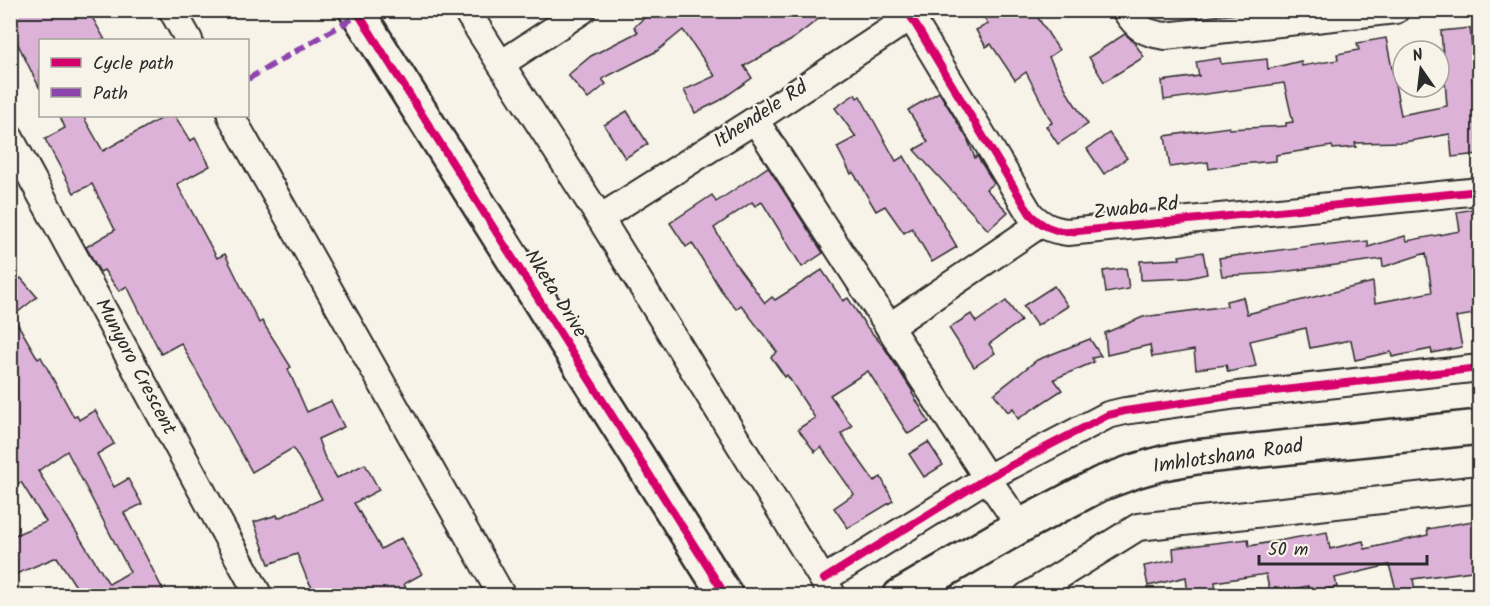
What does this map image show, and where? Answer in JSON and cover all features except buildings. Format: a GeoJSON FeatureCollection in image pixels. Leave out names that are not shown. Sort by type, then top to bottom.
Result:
{"type":"FeatureCollection","features":[{"type":"Feature","properties":{"kind":"street"},"geometry":{"type":"LineString","coordinates":[[172,10],[188,39]]}},
{"type":"Feature","properties":{"kind":"street","name":"Nketa Drive"},"geometry":{"type":"LineString","coordinates":[[356,10],[722,593]]}},
{"type":"Feature","properties":{"kind":"street"},"geometry":{"type":"LineString","coordinates":[[466,10],[600,218],[828,587],[987,478],[1093,422],[1125,411],[1238,395],[1479,368]]}},
{"type":"Feature","properties":{"kind":"street"},"geometry":{"type":"LineString","coordinates":[[501,64],[583,10]]}},
{"type":"Feature","properties":{"kind":"street"},"geometry":{"type":"LineString","coordinates":[[1125,10],[1133,23],[1148,33],[1165,36],[1396,10]]}},
{"type":"Feature","properties":{"kind":"street"},"geometry":{"type":"LineString","coordinates":[[889,327],[1040,224],[1030,214],[916,14]]}},
{"type":"Feature","properties":{"kind":"street","name":"Ithendele Rd"},"geometry":{"type":"LineString","coordinates":[[600,218],[916,14]]}},
{"type":"Feature","properties":{"kind":"street"},"geometry":{"type":"LineString","coordinates":[[232,117],[502,596]]}},
{"type":"Feature","properties":{"kind":"street"},"geometry":{"type":"LineString","coordinates":[[755,120],[1020,526]]}},
{"type":"Feature","properties":{"kind":"street","name":"Munyoro Crescent"},"geometry":{"type":"LineString","coordinates":[[10,138],[259,596]]}},
{"type":"Feature","properties":{"kind":"street","name":"Zwaba Rd"},"geometry":{"type":"LineString","coordinates":[[1040,224],[1052,230],[1068,232],[1479,191]]}},
{"type":"Feature","properties":{"kind":"street","name":"Imhlotshana Road"},"geometry":{"type":"LineString","coordinates":[[900,596],[1020,526],[1100,484],[1135,471],[1163,463],[1208,456],[1479,427]]}},
{"type":"Feature","properties":{"kind":"street"},"geometry":{"type":"LineString","coordinates":[[1027,596],[1138,527],[1479,489]]}},
{"type":"Feature","properties":{"kind":"marked path"},"geometry":{"type":"LineString","coordinates":[[249,78],[362,13]]}},
{"type":"Feature","properties":{"kind":"marked path"},"geometry":{"type":"LineString","coordinates":[[10,588],[14,596]]}},
{"type":"Feature","properties":{"kind":"cycle path"},"geometry":{"type":"LineString","coordinates":[[356,10],[726,596]]}},
{"type":"Feature","properties":{"kind":"cycle path"},"geometry":{"type":"LineString","coordinates":[[911,17],[1030,214],[1052,229],[1068,232],[1480,191]]}},
{"type":"Feature","properties":{"kind":"cycle path"},"geometry":{"type":"LineString","coordinates":[[824,579],[987,478],[1108,415],[1238,395],[1480,368]]}}]}
